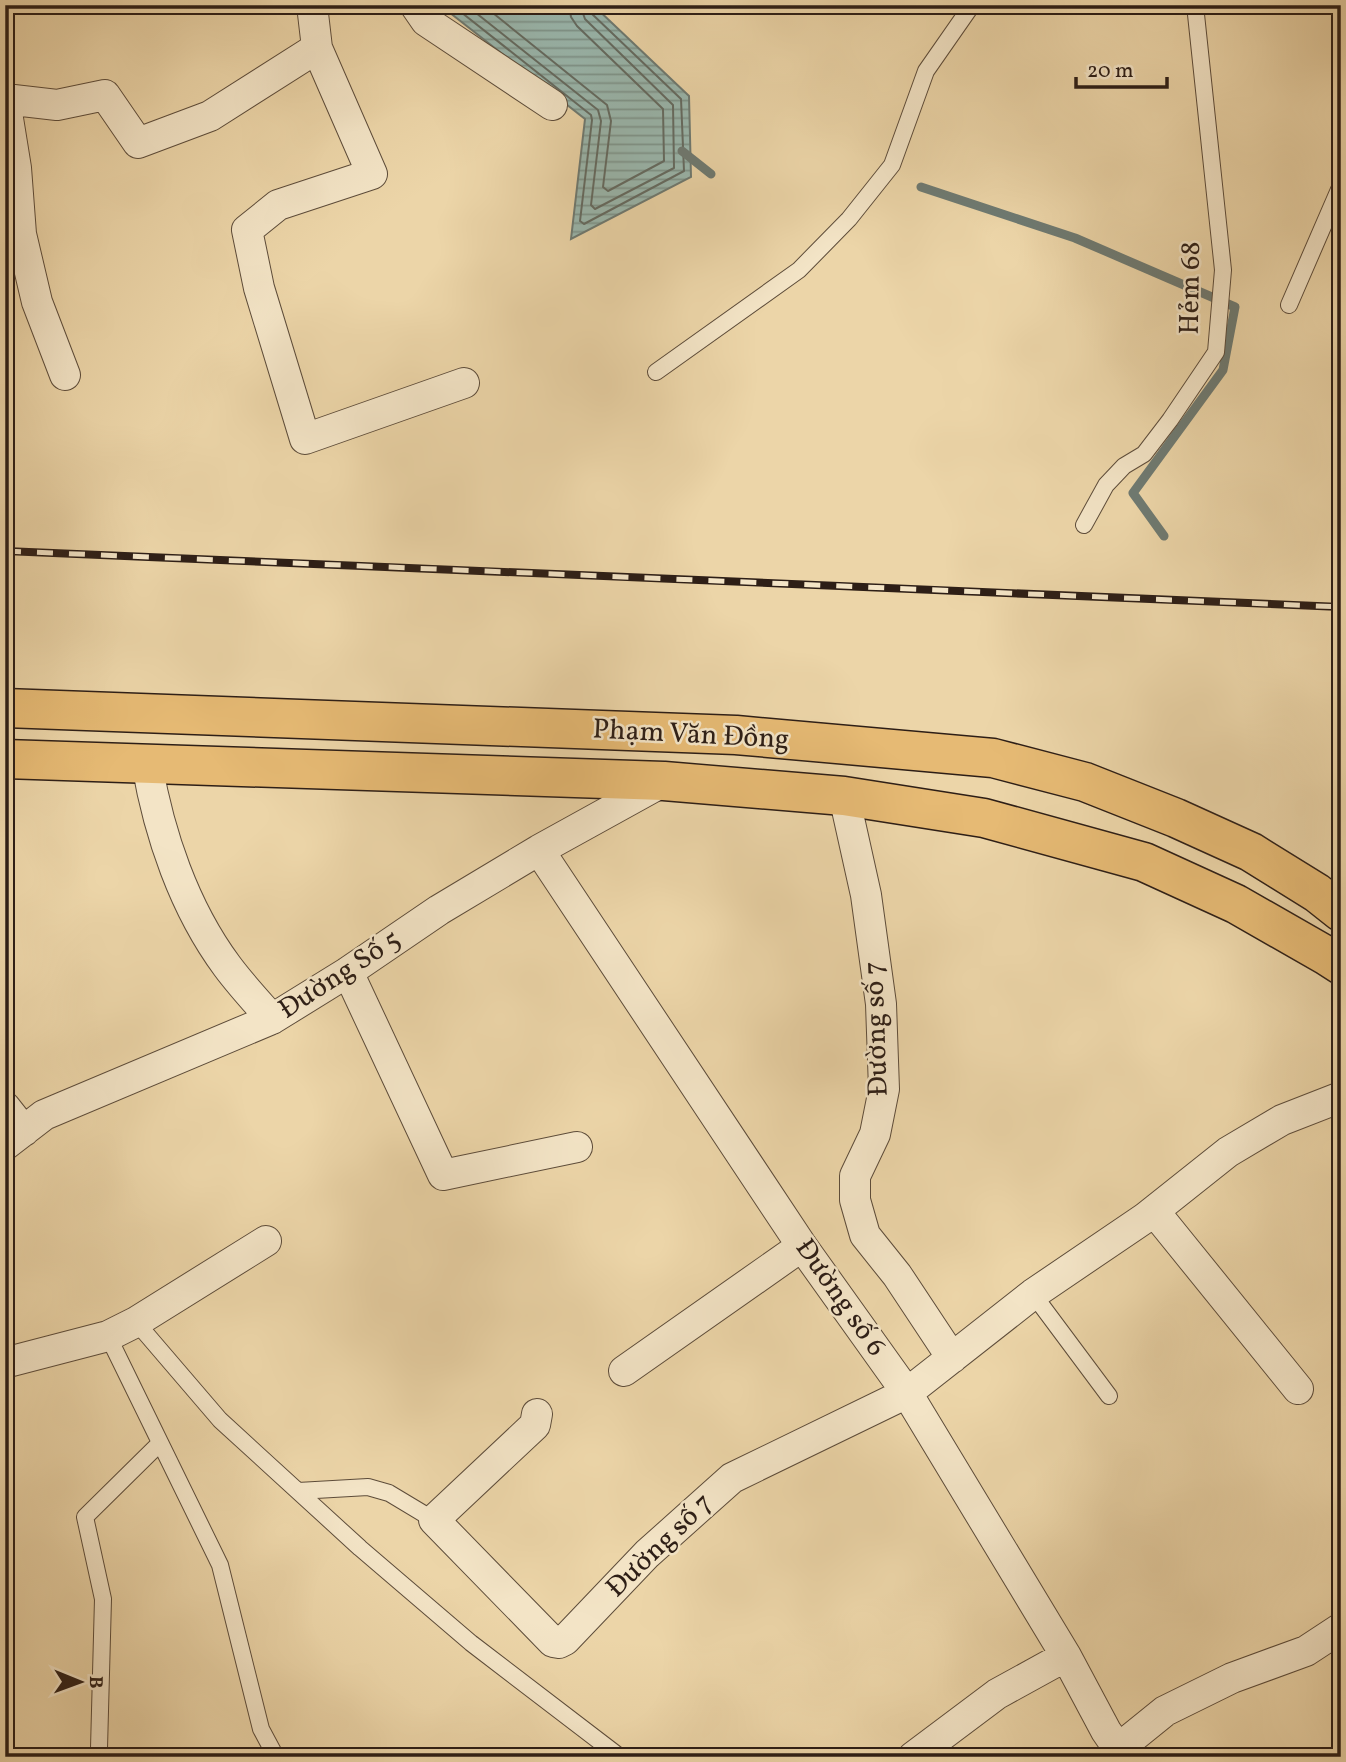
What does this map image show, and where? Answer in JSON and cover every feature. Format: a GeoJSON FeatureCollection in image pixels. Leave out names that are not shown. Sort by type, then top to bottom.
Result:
{"type":"FeatureCollection","features":[{"type":"Feature","properties":{"kind":"highway","name":"Phạm Văn Đồng"},"geometry":{"type":"LineString","coordinates":[[5,708],[736,735],[993,758],[1085,782],[1175,818],[1251,852],[1341,912]]}},
{"type":"Feature","properties":{"kind":"highway","name":"Phạm Văn Đồng"},"geometry":{"type":"LineString","coordinates":[[5,759],[664,781],[844,796],[984,818],[1144,862],[1236,904],[1341,965]]}},
{"type":"Feature","properties":{"kind":"street"},"geometry":{"type":"LineString","coordinates":[[312,5],[317,48],[372,174],[278,205],[247,230],[259,288],[305,439],[464,383]]}},
{"type":"Feature","properties":{"kind":"street"},"geometry":{"type":"LineString","coordinates":[[415,5],[426,21],[552,105]]}},
{"type":"Feature","properties":{"kind":"street"},"geometry":{"type":"LineString","coordinates":[[65,375],[37,302],[21,233],[16,168],[5,99],[57,106],[105,95],[138,142],[210,116],[317,48]]}},
{"type":"Feature","properties":{"kind":"street"},"geometry":{"type":"LineString","coordinates":[[147,764],[153,800],[185,896],[226,965],[272,1019]]}},
{"type":"Feature","properties":{"kind":"street","name":"Đường Số 5"},"geometry":{"type":"LineString","coordinates":[[14,1138],[44,1115],[272,1019],[348,972],[439,910],[539,850],[664,781]]}},
{"type":"Feature","properties":{"kind":"street","name":"Đường số 7"},"geometry":{"type":"LineString","coordinates":[[844,796],[866,895],[881,1004],[884,1089],[875,1134],[855,1176],[855,1200],[865,1235],[897,1275],[952,1358]]}},
{"type":"Feature","properties":{"kind":"street","name":"Đường số 6"},"geometry":{"type":"LineString","coordinates":[[539,850],[802,1246],[907,1393],[1066,1656],[1106,1731],[1121,1753]]}},
{"type":"Feature","properties":{"kind":"street"},"geometry":{"type":"LineString","coordinates":[[348,972],[443,1175],[577,1147]]}},
{"type":"Feature","properties":{"kind":"street","name":"Đường số 7"},"geometry":{"type":"LineString","coordinates":[[434,1520],[553,1642],[559,1643],[565,1640],[647,1554],[732,1478],[907,1393],[1032,1294],[1154,1211],[1228,1152],[1282,1120],[1341,1097]]}},
{"type":"Feature","properties":{"kind":"street"},"geometry":{"type":"LineString","coordinates":[[5,1107],[14,1138]]}},
{"type":"Feature","properties":{"kind":"street"},"geometry":{"type":"LineString","coordinates":[[1154,1211],[1298,1389]]}},
{"type":"Feature","properties":{"kind":"street"},"geometry":{"type":"LineString","coordinates":[[5,1360],[12,1361],[108,1336],[136,1322],[265,1241]]}},
{"type":"Feature","properties":{"kind":"street"},"geometry":{"type":"LineString","coordinates":[[624,1371],[802,1246]]}},
{"type":"Feature","properties":{"kind":"street"},"geometry":{"type":"LineString","coordinates":[[434,1520],[535,1425],[537,1414]]}},
{"type":"Feature","properties":{"kind":"street"},"geometry":{"type":"LineString","coordinates":[[1121,1753],[1166,1711],[1232,1678],[1306,1651],[1341,1628]]}},
{"type":"Feature","properties":{"kind":"street"},"geometry":{"type":"LineString","coordinates":[[913,1757],[997,1695],[1066,1656]]}},
{"type":"Feature","properties":{"kind":"lane"},"geometry":{"type":"LineString","coordinates":[[656,372],[799,270],[849,219],[892,164],[926,71],[972,5]]}},
{"type":"Feature","properties":{"kind":"lane","name":"Hẻm 68"},"geometry":{"type":"LineString","coordinates":[[1084,525],[1106,485],[1124,466],[1144,454],[1216,352],[1222,280],[1195,5]]}},
{"type":"Feature","properties":{"kind":"lane"},"geometry":{"type":"LineString","coordinates":[[1289,305],[1341,185]]}},
{"type":"Feature","properties":{"kind":"lane"},"geometry":{"type":"LineString","coordinates":[[1032,1294],[1109,1396]]}},
{"type":"Feature","properties":{"kind":"lane"},"geometry":{"type":"LineString","coordinates":[[136,1322],[220,1420],[298,1491],[471,1643],[620,1757]]}},
{"type":"Feature","properties":{"kind":"lane"},"geometry":{"type":"LineString","coordinates":[[108,1336],[220,1565],[261,1729],[276,1757]]}},
{"type":"Feature","properties":{"kind":"lane"},"geometry":{"type":"LineString","coordinates":[[102,1757],[99,1748],[103,1599],[85,1517],[159,1444]]}},
{"type":"Feature","properties":{"kind":"lane"},"geometry":{"type":"LineString","coordinates":[[298,1491],[368,1487],[389,1493],[434,1520]]}},
{"type":"Feature","properties":{"kind":"water"},"geometry":{"type":"Polygon","coordinates":[[[440,5],[593,5],[689,96],[691,177],[571,239],[585,119],[440,5]]]}},
{"type":"Feature","properties":{"kind":"waterway"},"geometry":{"type":"LineString","coordinates":[[682,151],[711,174]]}},
{"type":"Feature","properties":{"kind":"waterway"},"geometry":{"type":"LineString","coordinates":[[921,187],[1075,238],[1235,307],[1223,370],[1133,493],[1164,536]]}},
{"type":"Feature","properties":{"kind":"railway"},"geometry":{"type":"LineString","coordinates":[[5,551],[1341,607]]}}]}
